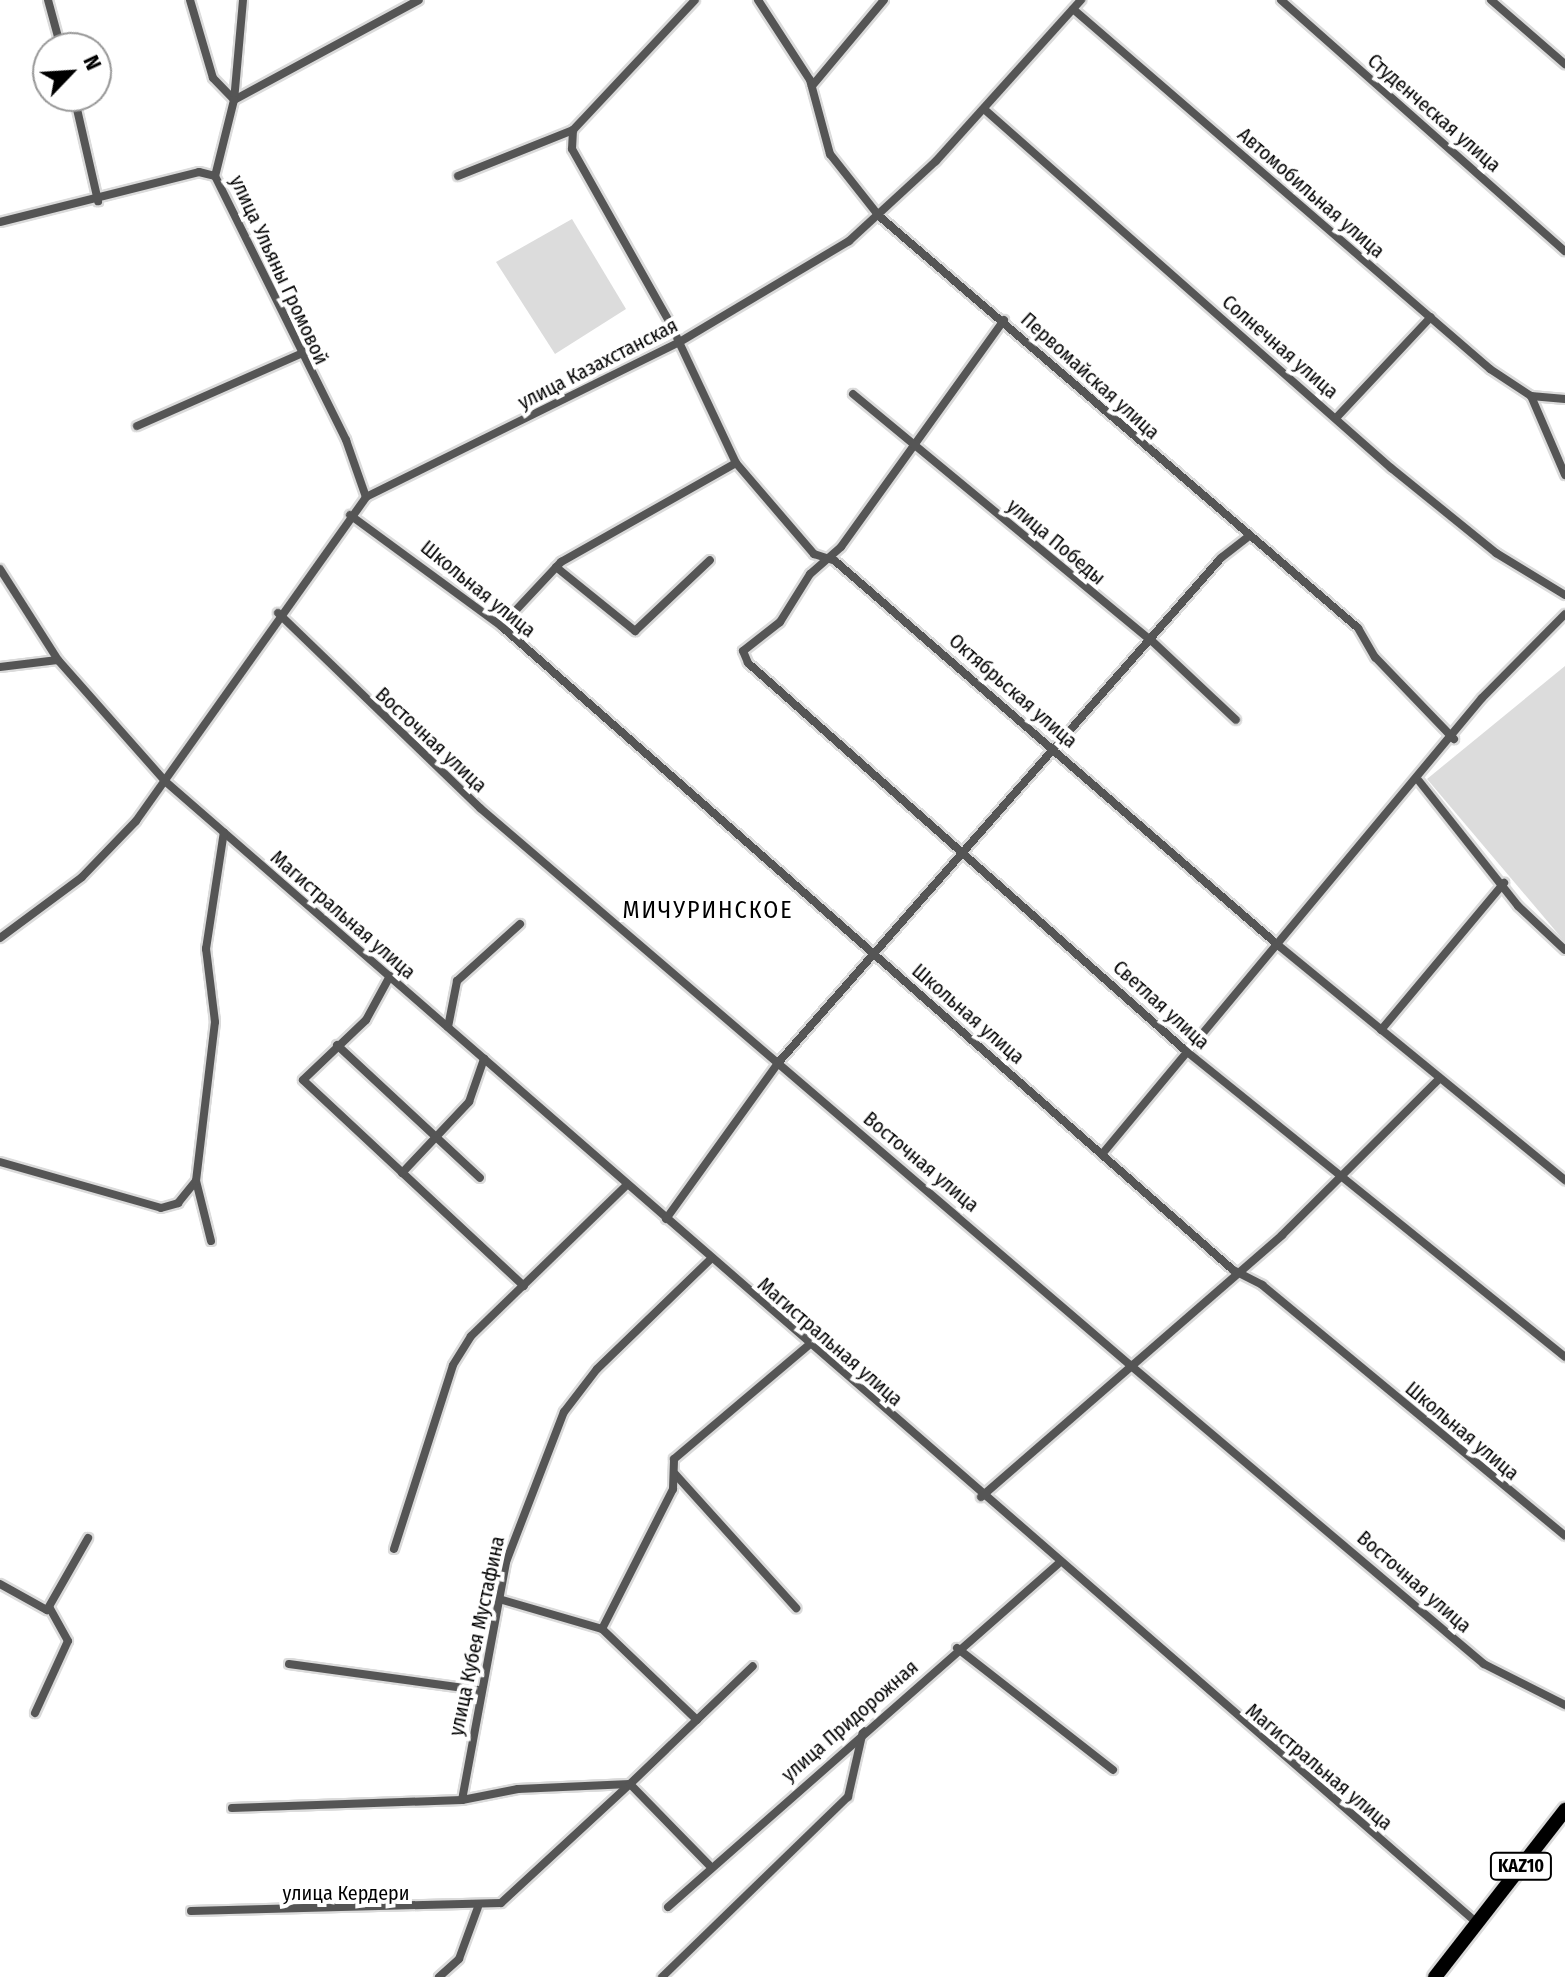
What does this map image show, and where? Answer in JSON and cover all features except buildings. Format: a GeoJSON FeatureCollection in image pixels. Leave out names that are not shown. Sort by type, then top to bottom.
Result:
{"type":"FeatureCollection","features":[{"type":"Feature","properties":{"kind":"highway","name":"KAZ10"},"geometry":{"type":"LineString","coordinates":[[1435,1977],[1565,1810]]}},
{"type":"Feature","properties":{"kind":"street"},"geometry":{"type":"LineString","coordinates":[[48,0],[57,32]]}},
{"type":"Feature","properties":{"kind":"street"},"geometry":{"type":"LineString","coordinates":[[190,0],[213,78],[234,100],[419,0]]}},
{"type":"Feature","properties":{"kind":"street","name":"улица Ульяны Громовой"},"geometry":{"type":"LineString","coordinates":[[243,0],[234,100],[215,176],[300,354],[346,440],[366,497]]}},
{"type":"Feature","properties":{"kind":"street"},"geometry":{"type":"LineString","coordinates":[[458,176],[573,130],[695,0]]}},
{"type":"Feature","properties":{"kind":"street","name":"Первомайская улица"},"geometry":{"type":"LineString","coordinates":[[758,0],[812,86],[830,154],[879,216],[1004,320],[1358,628],[1375,657],[1454,739]]}},
{"type":"Feature","properties":{"kind":"street"},"geometry":{"type":"LineString","coordinates":[[812,86],[884,0]]}},
{"type":"Feature","properties":{"kind":"street","name":"улица Казахстанская"},"geometry":{"type":"LineString","coordinates":[[0,938],[82,877],[166,782],[278,613],[366,497],[678,343],[825,258],[879,216],[984,109],[1081,0]]}},
{"type":"Feature","properties":{"kind":"street","name":"Студенческая улица"},"geometry":{"type":"LineString","coordinates":[[1281,0],[1565,251]]}},
{"type":"Feature","properties":{"kind":"street"},"geometry":{"type":"LineString","coordinates":[[1491,0],[1565,64]]}},
{"type":"Feature","properties":{"kind":"street","name":"Автомобильная улица"},"geometry":{"type":"LineString","coordinates":[[1073,9],[1431,317],[1531,396]]}},
{"type":"Feature","properties":{"kind":"street","name":"Солнечная улица"},"geometry":{"type":"LineString","coordinates":[[984,109],[1496,553],[1565,595]]}},
{"type":"Feature","properties":{"kind":"street"},"geometry":{"type":"LineString","coordinates":[[78,112],[98,201]]}},
{"type":"Feature","properties":{"kind":"street","name":"Октябрьская улица"},"geometry":{"type":"LineString","coordinates":[[573,130],[572,149],[678,343],[736,463],[814,554],[828,559],[1053,747],[1279,946],[1438,1080],[1565,1180]]}},
{"type":"Feature","properties":{"kind":"street"},"geometry":{"type":"LineString","coordinates":[[0,222],[98,201],[199,172],[215,176]]}},
{"type":"Feature","properties":{"kind":"street"},"geometry":{"type":"LineString","coordinates":[[1337,417],[1431,317]]}},
{"type":"Feature","properties":{"kind":"street"},"geometry":{"type":"LineString","coordinates":[[828,559],[1004,320]]}},
{"type":"Feature","properties":{"kind":"street"},"geometry":{"type":"LineString","coordinates":[[137,426],[300,354]]}},
{"type":"Feature","properties":{"kind":"street","name":"улица Победы"},"geometry":{"type":"LineString","coordinates":[[853,394],[1152,641],[1236,720]]}},
{"type":"Feature","properties":{"kind":"street"},"geometry":{"type":"LineString","coordinates":[[1565,399],[1531,396],[1565,475]]}},
{"type":"Feature","properties":{"kind":"street"},"geometry":{"type":"LineString","coordinates":[[501,626],[556,567],[736,463]]}},
{"type":"Feature","properties":{"kind":"street","name":"Школьная улица"},"geometry":{"type":"LineString","coordinates":[[350,515],[501,626],[1240,1273],[1565,1536]]}},
{"type":"Feature","properties":{"kind":"street"},"geometry":{"type":"LineString","coordinates":[[666,1219],[778,1063],[1053,747],[1249,536]]}},
{"type":"Feature","properties":{"kind":"street","name":"Светлая улица"},"geometry":{"type":"LineString","coordinates":[[828,559],[780,622],[743,651],[748,663],[965,849],[1186,1051],[1565,1357]]}},
{"type":"Feature","properties":{"kind":"street"},"geometry":{"type":"LineString","coordinates":[[556,567],[635,631],[710,560]]}},
{"type":"Feature","properties":{"kind":"street","name":"Магистральная улица"},"geometry":{"type":"LineString","coordinates":[[0,569],[58,660],[166,782],[981,1497],[1477,1923]]}},
{"type":"Feature","properties":{"kind":"street","name":"Восточная улица"},"geometry":{"type":"LineString","coordinates":[[278,613],[480,808],[1130,1365],[1484,1664],[1565,1705]]}},
{"type":"Feature","properties":{"kind":"street"},"geometry":{"type":"LineString","coordinates":[[1103,1153],[1186,1051],[1454,739],[1482,698],[1565,614]]}},
{"type":"Feature","properties":{"kind":"street"},"geometry":{"type":"LineString","coordinates":[[0,667],[58,660]]}},
{"type":"Feature","properties":{"kind":"street"},"geometry":{"type":"LineString","coordinates":[[1419,781],[1565,950]]}},
{"type":"Feature","properties":{"kind":"street"},"geometry":{"type":"LineString","coordinates":[[211,1241],[196,1181],[215,1022],[206,949],[224,832]]}},
{"type":"Feature","properties":{"kind":"street"},"geometry":{"type":"LineString","coordinates":[[1381,1030],[1504,883]]}},
{"type":"Feature","properties":{"kind":"street"},"geometry":{"type":"LineString","coordinates":[[448,1027],[461,974],[520,924]]}},
{"type":"Feature","properties":{"kind":"street"},"geometry":{"type":"LineString","coordinates":[[390,976],[366,1020],[303,1080],[524,1286]]}},
{"type":"Feature","properties":{"kind":"street"},"geometry":{"type":"LineString","coordinates":[[337,1045],[480,1178]]}},
{"type":"Feature","properties":{"kind":"street"},"geometry":{"type":"LineString","coordinates":[[402,1173],[469,1102],[484,1059]]}},
{"type":"Feature","properties":{"kind":"street"},"geometry":{"type":"LineString","coordinates":[[981,1497],[1240,1273],[1344,1177],[1438,1080]]}},
{"type":"Feature","properties":{"kind":"street"},"geometry":{"type":"LineString","coordinates":[[0,1162],[161,1208],[178,1203],[196,1181]]}},
{"type":"Feature","properties":{"kind":"street"},"geometry":{"type":"LineString","coordinates":[[394,1549],[453,1365],[471,1336],[627,1185]]}},
{"type":"Feature","properties":{"kind":"street","name":"улица Кубея Мустафина"},"geometry":{"type":"LineString","coordinates":[[462,1800],[480,1690],[516,1528],[564,1412],[597,1369],[711,1259]]}},
{"type":"Feature","properties":{"kind":"street"},"geometry":{"type":"LineString","coordinates":[[602,1629],[675,1474],[674,1459],[809,1345]]}},
{"type":"Feature","properties":{"kind":"street"},"geometry":{"type":"LineString","coordinates":[[675,1474],[796,1608]]}},
{"type":"Feature","properties":{"kind":"street"},"geometry":{"type":"LineString","coordinates":[[50,1608],[88,1538]]}},
{"type":"Feature","properties":{"kind":"street","name":"улица Придорожная"},"geometry":{"type":"LineString","coordinates":[[668,1907],[709,1865],[1058,1564]]}},
{"type":"Feature","properties":{"kind":"street"},"geometry":{"type":"LineString","coordinates":[[0,1584],[50,1608],[68,1641],[35,1713]]}},
{"type":"Feature","properties":{"kind":"street"},"geometry":{"type":"LineString","coordinates":[[499,1599],[602,1629],[697,1720]]}},
{"type":"Feature","properties":{"kind":"street"},"geometry":{"type":"LineString","coordinates":[[957,1648],[1113,1770]]}},
{"type":"Feature","properties":{"kind":"street"},"geometry":{"type":"LineString","coordinates":[[289,1664],[480,1690]]}},
{"type":"Feature","properties":{"kind":"street"},"geometry":{"type":"LineString","coordinates":[[232,1808],[462,1800],[518,1789],[630,1784],[753,1666]]}},
{"type":"Feature","properties":{"kind":"street"},"geometry":{"type":"LineString","coordinates":[[662,1977],[848,1797],[864,1730]]}},
{"type":"Feature","properties":{"kind":"street"},"geometry":{"type":"LineString","coordinates":[[630,1784],[709,1865]]}},
{"type":"Feature","properties":{"kind":"street","name":"улица Кердери"},"geometry":{"type":"LineString","coordinates":[[191,1911],[478,1907],[501,1903],[630,1784]]}},
{"type":"Feature","properties":{"kind":"street"},"geometry":{"type":"LineString","coordinates":[[439,1977],[459,1959],[478,1907]]}},
{"type":"Feature","properties":{"kind":"shaded area"},"geometry":{"type":"Polygon","coordinates":[[[572,219],[626,309],[555,354],[496,262],[572,219]]]}},
{"type":"Feature","properties":{"kind":"shaded area"},"geometry":{"type":"Polygon","coordinates":[[[1565,666],[1565,942],[1427,779],[1565,666]]]}},
{"type":"Feature","properties":{"kind":"district","name":"МИЧУРИНСКОЕ"},"geometry":{"type":"Point","coordinates":[708,911]}}]}
